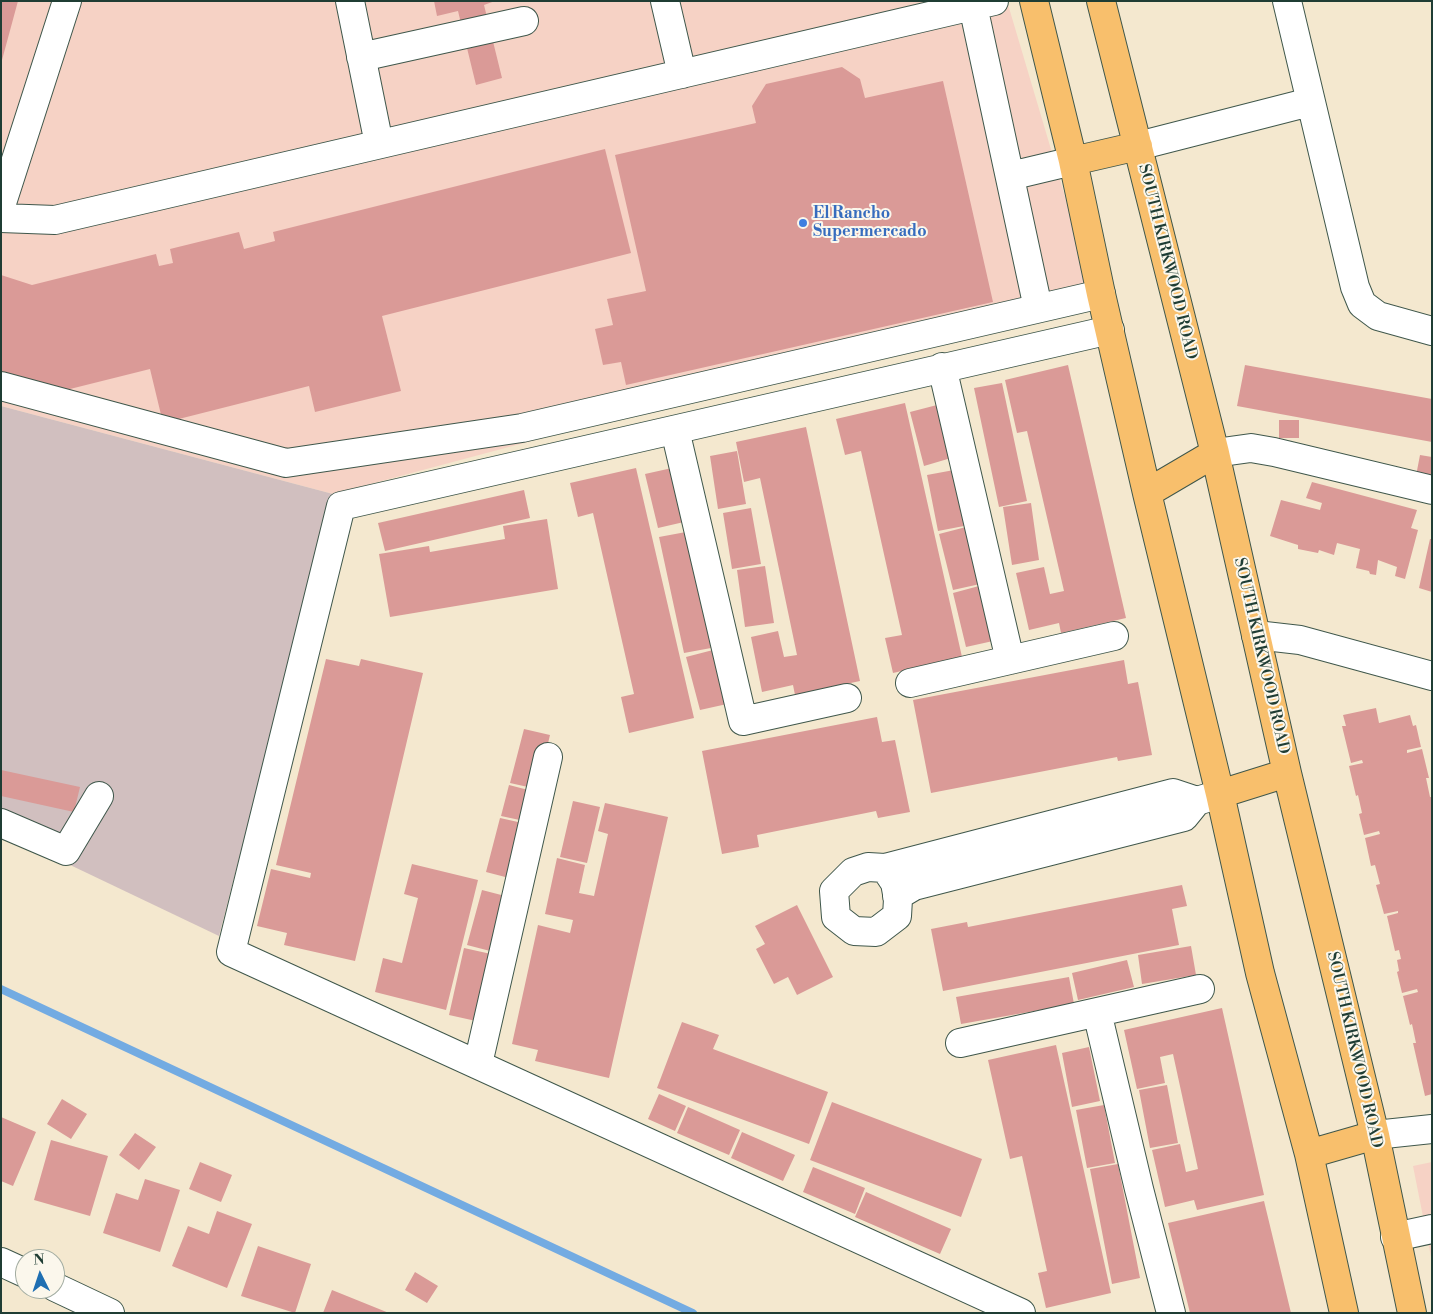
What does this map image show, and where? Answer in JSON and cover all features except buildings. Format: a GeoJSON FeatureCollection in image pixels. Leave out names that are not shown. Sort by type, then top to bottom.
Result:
{"type":"FeatureCollection","features":[{"type":"Feature","properties":{"kind":"main road"},"geometry":{"type":"LineString","coordinates":[[1034,1],[1073,161],[1101,294],[1147,493],[1208,798],[1260,973],[1309,1154],[1344,1313]]}},
{"type":"Feature","properties":{"kind":"main road","name":"SOUTH KIRKWOOD ROAD"},"geometry":{"type":"LineString","coordinates":[[1101,1],[1215,453],[1287,774],[1375,1136],[1412,1313]]}},
{"type":"Feature","properties":{"kind":"main road"},"geometry":{"type":"LineString","coordinates":[[1073,161],[1138,146]]}},
{"type":"Feature","properties":{"kind":"main road"},"geometry":{"type":"LineString","coordinates":[[1147,493],[1215,453]]}},
{"type":"Feature","properties":{"kind":"main road"},"geometry":{"type":"LineString","coordinates":[[1208,798],[1287,774]]}},
{"type":"Feature","properties":{"kind":"main road"},"geometry":{"type":"LineString","coordinates":[[1309,1154],[1375,1136]]}},
{"type":"Feature","properties":{"kind":"street"},"geometry":{"type":"LineString","coordinates":[[1,206],[67,1]]}},
{"type":"Feature","properties":{"kind":"street"},"geometry":{"type":"LineString","coordinates":[[350,1],[379,144]]}},
{"type":"Feature","properties":{"kind":"street"},"geometry":{"type":"LineString","coordinates":[[665,1],[682,74]]}},
{"type":"Feature","properties":{"kind":"street"},"geometry":{"type":"LineString","coordinates":[[1288,1],[1310,102],[1355,287],[1362,304],[1378,316],[1432,331]]}},
{"type":"Feature","properties":{"kind":"street"},"geometry":{"type":"LineString","coordinates":[[1,218],[55,220],[682,74],[900,12],[980,3],[1010,176],[1038,308]]}},
{"type":"Feature","properties":{"kind":"street"},"geometry":{"type":"LineString","coordinates":[[361,57],[524,21]]}},
{"type":"Feature","properties":{"kind":"street"},"geometry":{"type":"LineString","coordinates":[[1138,146],[1310,102]]}},
{"type":"Feature","properties":{"kind":"street"},"geometry":{"type":"LineString","coordinates":[[1010,176],[1073,161]]}},
{"type":"Feature","properties":{"kind":"street"},"geometry":{"type":"LineString","coordinates":[[1,386],[286,462],[522,428],[1101,294]]}},
{"type":"Feature","properties":{"kind":"street"},"geometry":{"type":"LineString","coordinates":[[1021,1313],[231,952],[342,506],[1110,330]]}},
{"type":"Feature","properties":{"kind":"street"},"geometry":{"type":"LineString","coordinates":[[942,367],[1010,660]]}},
{"type":"Feature","properties":{"kind":"street"},"geometry":{"type":"LineString","coordinates":[[675,430],[743,721],[847,698]]}},
{"type":"Feature","properties":{"kind":"street"},"geometry":{"type":"LineString","coordinates":[[1215,453],[1251,448],[1432,490]]}},
{"type":"Feature","properties":{"kind":"street"},"geometry":{"type":"LineString","coordinates":[[1256,635],[1300,640],[1432,676]]}},
{"type":"Feature","properties":{"kind":"street"},"geometry":{"type":"LineString","coordinates":[[910,683],[1114,636]]}},
{"type":"Feature","properties":{"kind":"street"},"geometry":{"type":"LineString","coordinates":[[478,1064],[548,757]]}},
{"type":"Feature","properties":{"kind":"street"},"geometry":{"type":"LineString","coordinates":[[886,868],[895,883],[897,896],[896,916],[876,932],[854,931],[836,918],[834,891],[853,872],[868,867],[886,868],[1173,793],[1208,798]]}},
{"type":"Feature","properties":{"kind":"street"},"geometry":{"type":"LineString","coordinates":[[1,823],[66,850],[99,796]]}},
{"type":"Feature","properties":{"kind":"street"},"geometry":{"type":"LineString","coordinates":[[897,896],[914,886],[1184,817],[1208,798]]}},
{"type":"Feature","properties":{"kind":"street"},"geometry":{"type":"LineString","coordinates":[[960,1043],[1200,989]]}},
{"type":"Feature","properties":{"kind":"street"},"geometry":{"type":"LineString","coordinates":[[1096,1012],[1171,1313]]}},
{"type":"Feature","properties":{"kind":"street"},"geometry":{"type":"LineString","coordinates":[[1375,1136],[1432,1129]]}},
{"type":"Feature","properties":{"kind":"street"},"geometry":{"type":"LineString","coordinates":[[1395,1237],[1432,1229]]}},
{"type":"Feature","properties":{"kind":"street"},"geometry":{"type":"LineString","coordinates":[[1,1262],[15,1268]]}},
{"type":"Feature","properties":{"kind":"street"},"geometry":{"type":"LineString","coordinates":[[65,1292],[110,1313]]}},
{"type":"Feature","properties":{"kind":"shaded area"},"geometry":{"type":"Polygon","coordinates":[[[1,1],[1007,1],[1093,291],[333,494],[1,406],[1,1]]]}},
{"type":"Feature","properties":{"kind":"shaded area"},"geometry":{"type":"Polygon","coordinates":[[[1,406],[333,494],[219,936],[1,832],[1,406]]]}},
{"type":"Feature","properties":{"kind":"shaded area"},"geometry":{"type":"Polygon","coordinates":[[[1432,1162],[1432,1262],[1413,1166],[1432,1162]]]}},
{"type":"Feature","properties":{"kind":"waterway"},"geometry":{"type":"LineString","coordinates":[[1,989],[693,1313]]}},
{"type":"Feature","properties":{"kind":"place","name":"El Rancho Supermercado"},"geometry":{"type":"Point","coordinates":[803,223]}}]}
